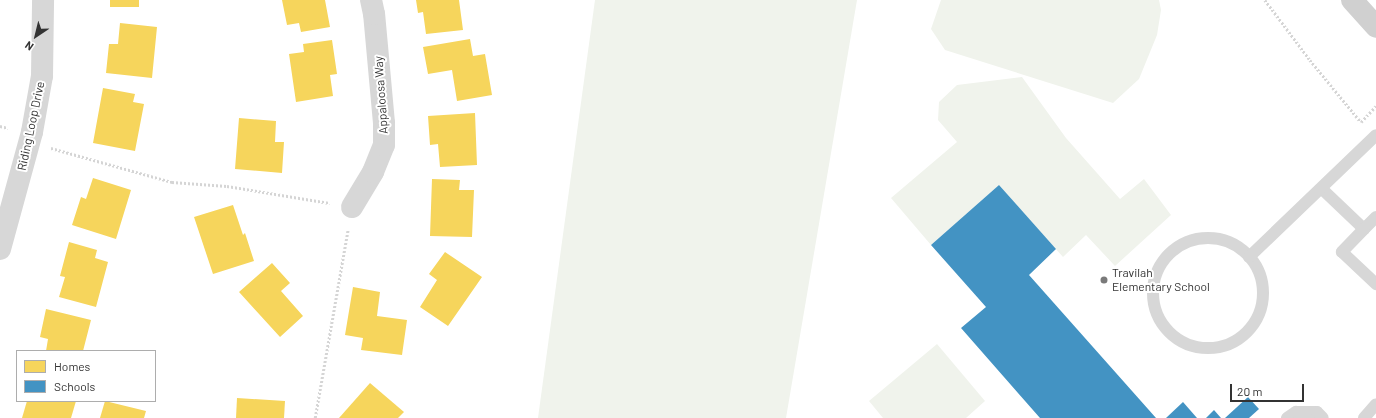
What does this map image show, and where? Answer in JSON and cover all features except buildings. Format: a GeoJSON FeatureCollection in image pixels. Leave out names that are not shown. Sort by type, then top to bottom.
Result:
{"type":"FeatureCollection","features":[{"type":"Feature","properties":{"kind":"main road"},"geometry":{"type":"LineString","coordinates":[[1352,0],[1376,27]]}},
{"type":"Feature","properties":{"kind":"street","name":"Riding Loop Drive"},"geometry":{"type":"LineString","coordinates":[[0,249],[30,142],[42,76],[43,0]]}},
{"type":"Feature","properties":{"kind":"street","name":"Appaloosa Way"},"geometry":{"type":"LineString","coordinates":[[352,207],[373,172],[384,145],[384,123],[371,0]]}},
{"type":"Feature","properties":{"kind":"lane"},"geometry":{"type":"LineString","coordinates":[[1249,257],[1376,135]]}},
{"type":"Feature","properties":{"kind":"lane"},"geometry":{"type":"LineString","coordinates":[[1322,188],[1364,229]]}},
{"type":"Feature","properties":{"kind":"lane"},"geometry":{"type":"LineString","coordinates":[[1376,217],[1342,252],[1376,284]]}},
{"type":"Feature","properties":{"kind":"lane"},"geometry":{"type":"LineString","coordinates":[[1197,239],[1218,239],[1237,246],[1249,257],[1253,260],[1262,279],[1264,299],[1258,319],[1244,336],[1225,347],[1202,349],[1182,342],[1165,328],[1155,308],[1153,286],[1161,264],[1177,248],[1197,239]]}},
{"type":"Feature","properties":{"kind":"lane"},"geometry":{"type":"LineString","coordinates":[[1364,418],[1376,404]]}},
{"type":"Feature","properties":{"kind":"lane"},"geometry":{"type":"LineString","coordinates":[[1288,418],[1296,412],[1316,412],[1323,418]]}},
{"type":"Feature","properties":{"kind":"path"},"geometry":{"type":"LineString","coordinates":[[1265,0],[1310,60],[1362,122],[1376,106]]}},
{"type":"Feature","properties":{"kind":"path"},"geometry":{"type":"LineString","coordinates":[[30,142],[172,182],[227,186],[352,207],[315,418]]}},
{"type":"Feature","properties":{"kind":"shaded area"},"geometry":{"type":"Polygon","coordinates":[[[595,0],[857,0],[786,418],[538,418],[595,0]]]}},
{"type":"Feature","properties":{"kind":"shaded area"},"geometry":{"type":"Polygon","coordinates":[[[941,0],[1159,0],[1161,10],[1157,35],[1139,79],[1113,103],[945,50],[931,29],[941,0]]]}},
{"type":"Feature","properties":{"kind":"shaded area"},"geometry":{"type":"Polygon","coordinates":[[[1022,77],[1066,138],[1120,199],[1144,179],[1171,215],[1115,266],[1086,235],[1063,257],[999,185],[931,245],[891,198],[957,142],[938,120],[939,102],[957,85],[1022,77]]]}},
{"type":"Feature","properties":{"kind":"shaded area"},"geometry":{"type":"Polygon","coordinates":[[[937,344],[985,401],[966,418],[883,418],[869,401],[937,344]]]}},
{"type":"Feature","properties":{"kind":"place","name":"Travilah Elementary School"},"geometry":{"type":"Point","coordinates":[1104,280]}}]}
